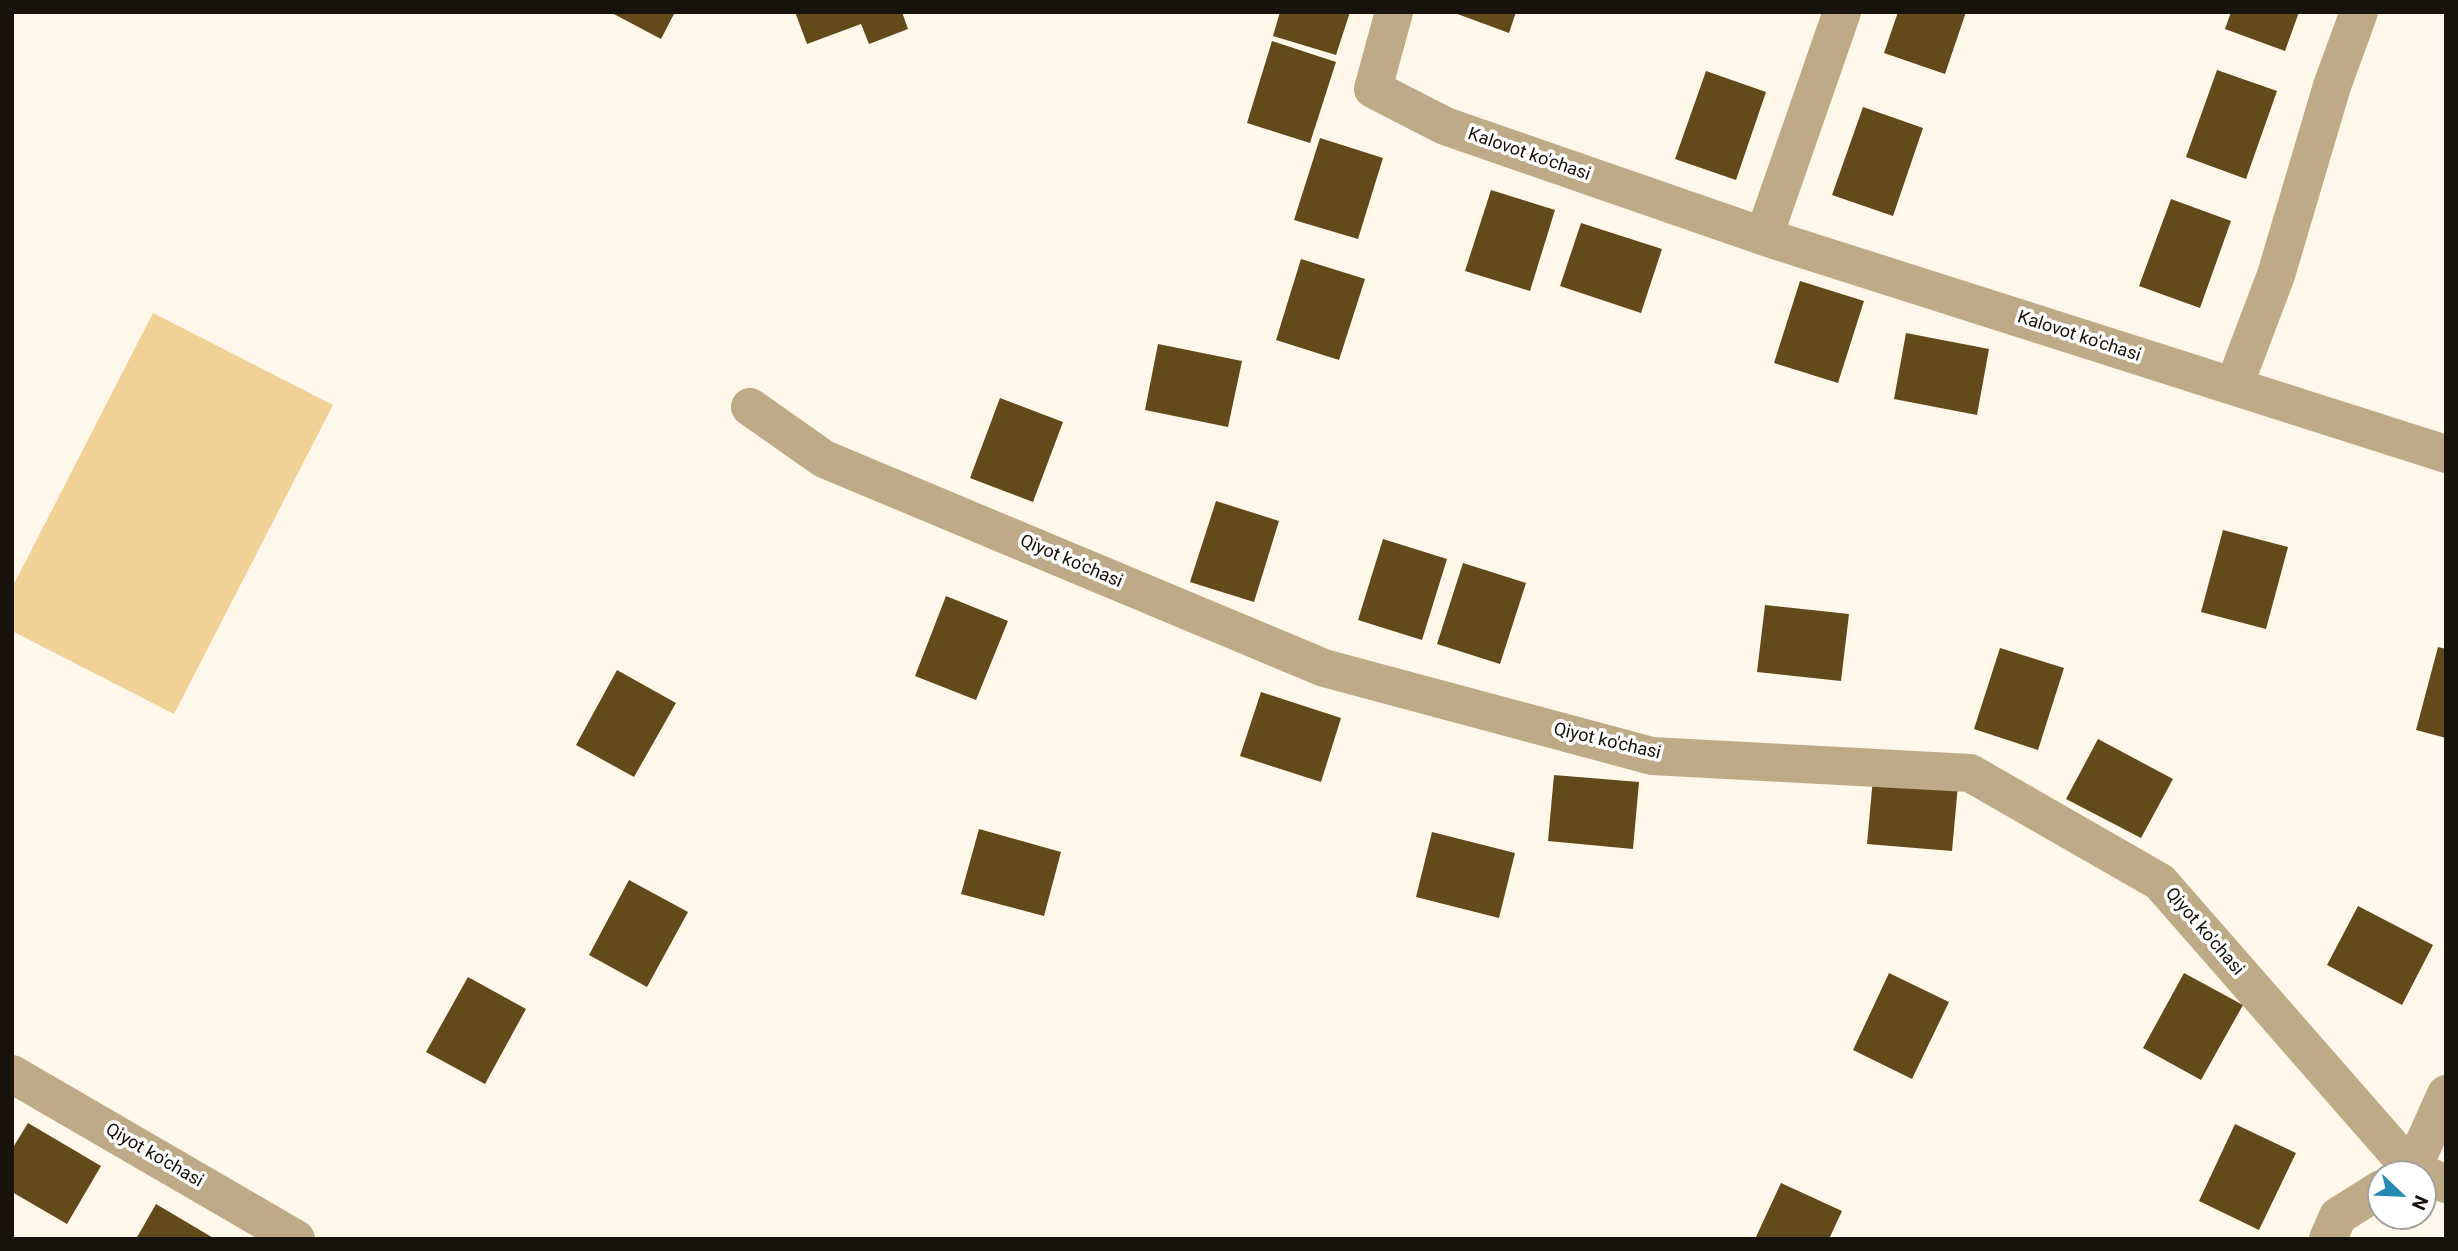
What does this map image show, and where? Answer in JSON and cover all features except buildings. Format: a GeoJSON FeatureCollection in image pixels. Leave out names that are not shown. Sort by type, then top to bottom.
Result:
{"type":"FeatureCollection","features":[{"type":"Feature","properties":{"kind":"street","name":"Kalovot ko'chasi"},"geometry":{"type":"LineString","coordinates":[[1394,12],[1373,89],[1445,126],[1764,236],[2446,454]]}},
{"type":"Feature","properties":{"kind":"street"},"geometry":{"type":"LineString","coordinates":[[1764,236],[1842,12]]}},
{"type":"Feature","properties":{"kind":"street"},"geometry":{"type":"LineString","coordinates":[[2234,386],[2276,275],[2332,86],[2359,12]]}},
{"type":"Feature","properties":{"kind":"street","name":"Qiyot ko'chasi"},"geometry":{"type":"LineString","coordinates":[[750,407],[824,459],[1324,668],[1652,756],[1970,773],[2161,882],[2400,1160]]}},
{"type":"Feature","properties":{"kind":"street","name":"Qiyot ko'chasi"},"geometry":{"type":"LineString","coordinates":[[12,1074],[296,1239]]}},
{"type":"Feature","properties":{"kind":"street"},"geometry":{"type":"LineString","coordinates":[[2422,1160],[2446,1094]]}},
{"type":"Feature","properties":{"kind":"street"},"geometry":{"type":"LineString","coordinates":[[2328,1239],[2338,1216],[2367,1202]]}},
{"type":"Feature","properties":{"kind":"shaded area"},"geometry":{"type":"Polygon","coordinates":[[[153,313],[333,405],[174,714],[12,631],[12,588],[153,313]]]}}]}
